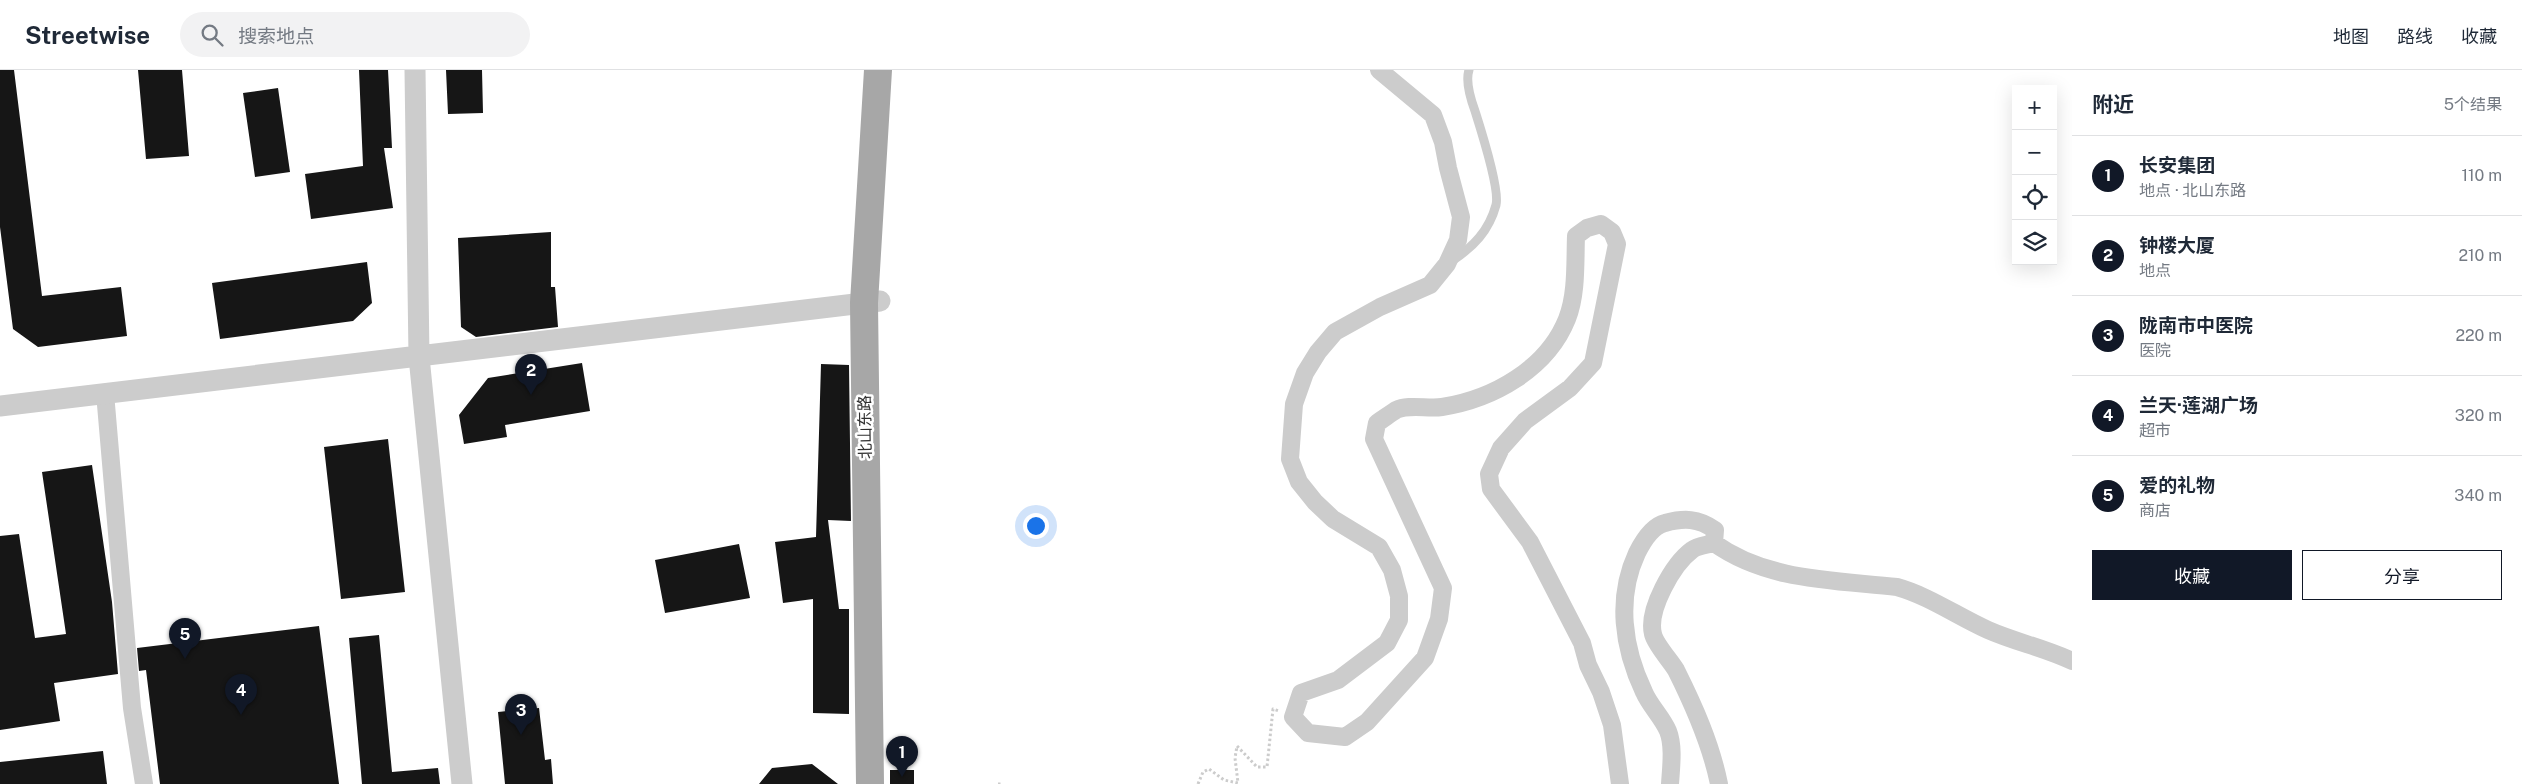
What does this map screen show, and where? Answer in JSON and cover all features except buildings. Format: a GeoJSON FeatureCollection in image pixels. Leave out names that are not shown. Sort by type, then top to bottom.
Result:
{"type":"FeatureCollection","features":[{"type":"Feature","properties":{"kind":"main road","name":"北山东路"},"geometry":{"type":"LineString","coordinates":[[870,784],[872,302],[878,70]]}},
{"type":"Feature","properties":{"kind":"main road","name":"北山东路"},"geometry":{"type":"LineString","coordinates":[[886,784],[872,302],[892,70]]}},
{"type":"Feature","properties":{"kind":"street"},"geometry":{"type":"LineString","coordinates":[[415,70],[419,357],[462,784]]}},
{"type":"Feature","properties":{"kind":"street"},"geometry":{"type":"LineString","coordinates":[[1379,70],[1433,115],[1443,142],[1461,217],[1458,240],[1447,264],[1430,285],[1380,307],[1335,332],[1318,352],[1305,374],[1294,404],[1290,459],[1299,482],[1333,520],[1379,546],[1392,570],[1399,596],[1399,620],[1387,643],[1338,680],[1301,693],[1293,717],[1308,733],[1345,737],[1367,722],[1425,658],[1439,619],[1443,588],[1374,439],[1377,423],[1398,409],[1442,407],[1492,392],[1515,381],[1535,364],[1556,340],[1568,318],[1574,289],[1576,236],[1587,228],[1601,224],[1612,232],[1617,244],[1593,364],[1570,388],[1525,421],[1502,448],[1489,474],[1491,489],[1530,542],[1582,643],[1588,666],[1601,692],[1612,725],[1620,784]]}},
{"type":"Feature","properties":{"kind":"street"},"geometry":{"type":"LineString","coordinates":[[0,406],[872,302]]}},
{"type":"Feature","properties":{"kind":"street"},"geometry":{"type":"LineString","coordinates":[[105,394],[132,708],[144,784]]}},
{"type":"Feature","properties":{"kind":"street"},"geometry":{"type":"LineString","coordinates":[[1670,784],[1669,732],[1644,692],[1625,638],[1623,624],[1624,595],[1630,567],[1642,544],[1658,524],[1682,518],[1702,522],[1715,530],[1714,543]]}},
{"type":"Feature","properties":{"kind":"street"},"geometry":{"type":"LineString","coordinates":[[1714,543],[1734,557],[1787,575],[1897,587],[1914,592],[1989,630],[2043,648],[2072,661]]}},
{"type":"Feature","properties":{"kind":"street"},"geometry":{"type":"LineString","coordinates":[[1714,543],[1692,550],[1664,582],[1655,608],[1653,634],[1674,666],[1692,702],[1715,762],[1720,784]]}},
{"type":"Feature","properties":{"kind":"lane"},"geometry":{"type":"LineString","coordinates":[[1447,264],[1469,250],[1486,230],[1497,204],[1488,153],[1472,104],[1467,76],[1468,70]]}},
{"type":"Feature","properties":{"kind":"path"},"geometry":{"type":"LineString","coordinates":[[1198,784],[1203,772],[1209,769],[1224,780],[1238,783],[1235,758],[1237,746],[1257,767],[1267,767],[1274,709],[1293,717]]}},
{"type":"Feature","properties":{"kind":"path"},"geometry":{"type":"LineString","coordinates":[[998,784],[1003,784]]}},
{"type":"Feature","properties":{"kind":"place","name":"钟楼大厦"},"geometry":{"type":"Point","coordinates":[531,395]}},
{"type":"Feature","properties":{"kind":"place","name":"爱的礼物"},"geometry":{"type":"Point","coordinates":[185,659]}},
{"type":"Feature","properties":{"kind":"place","name":"兰天·莲湖广场"},"geometry":{"type":"Point","coordinates":[241,715]}},
{"type":"Feature","properties":{"kind":"place","name":"陇南市中医院"},"geometry":{"type":"Point","coordinates":[521,735]}},
{"type":"Feature","properties":{"kind":"place","name":"长安集团"},"geometry":{"type":"Point","coordinates":[902,777]}}]}
